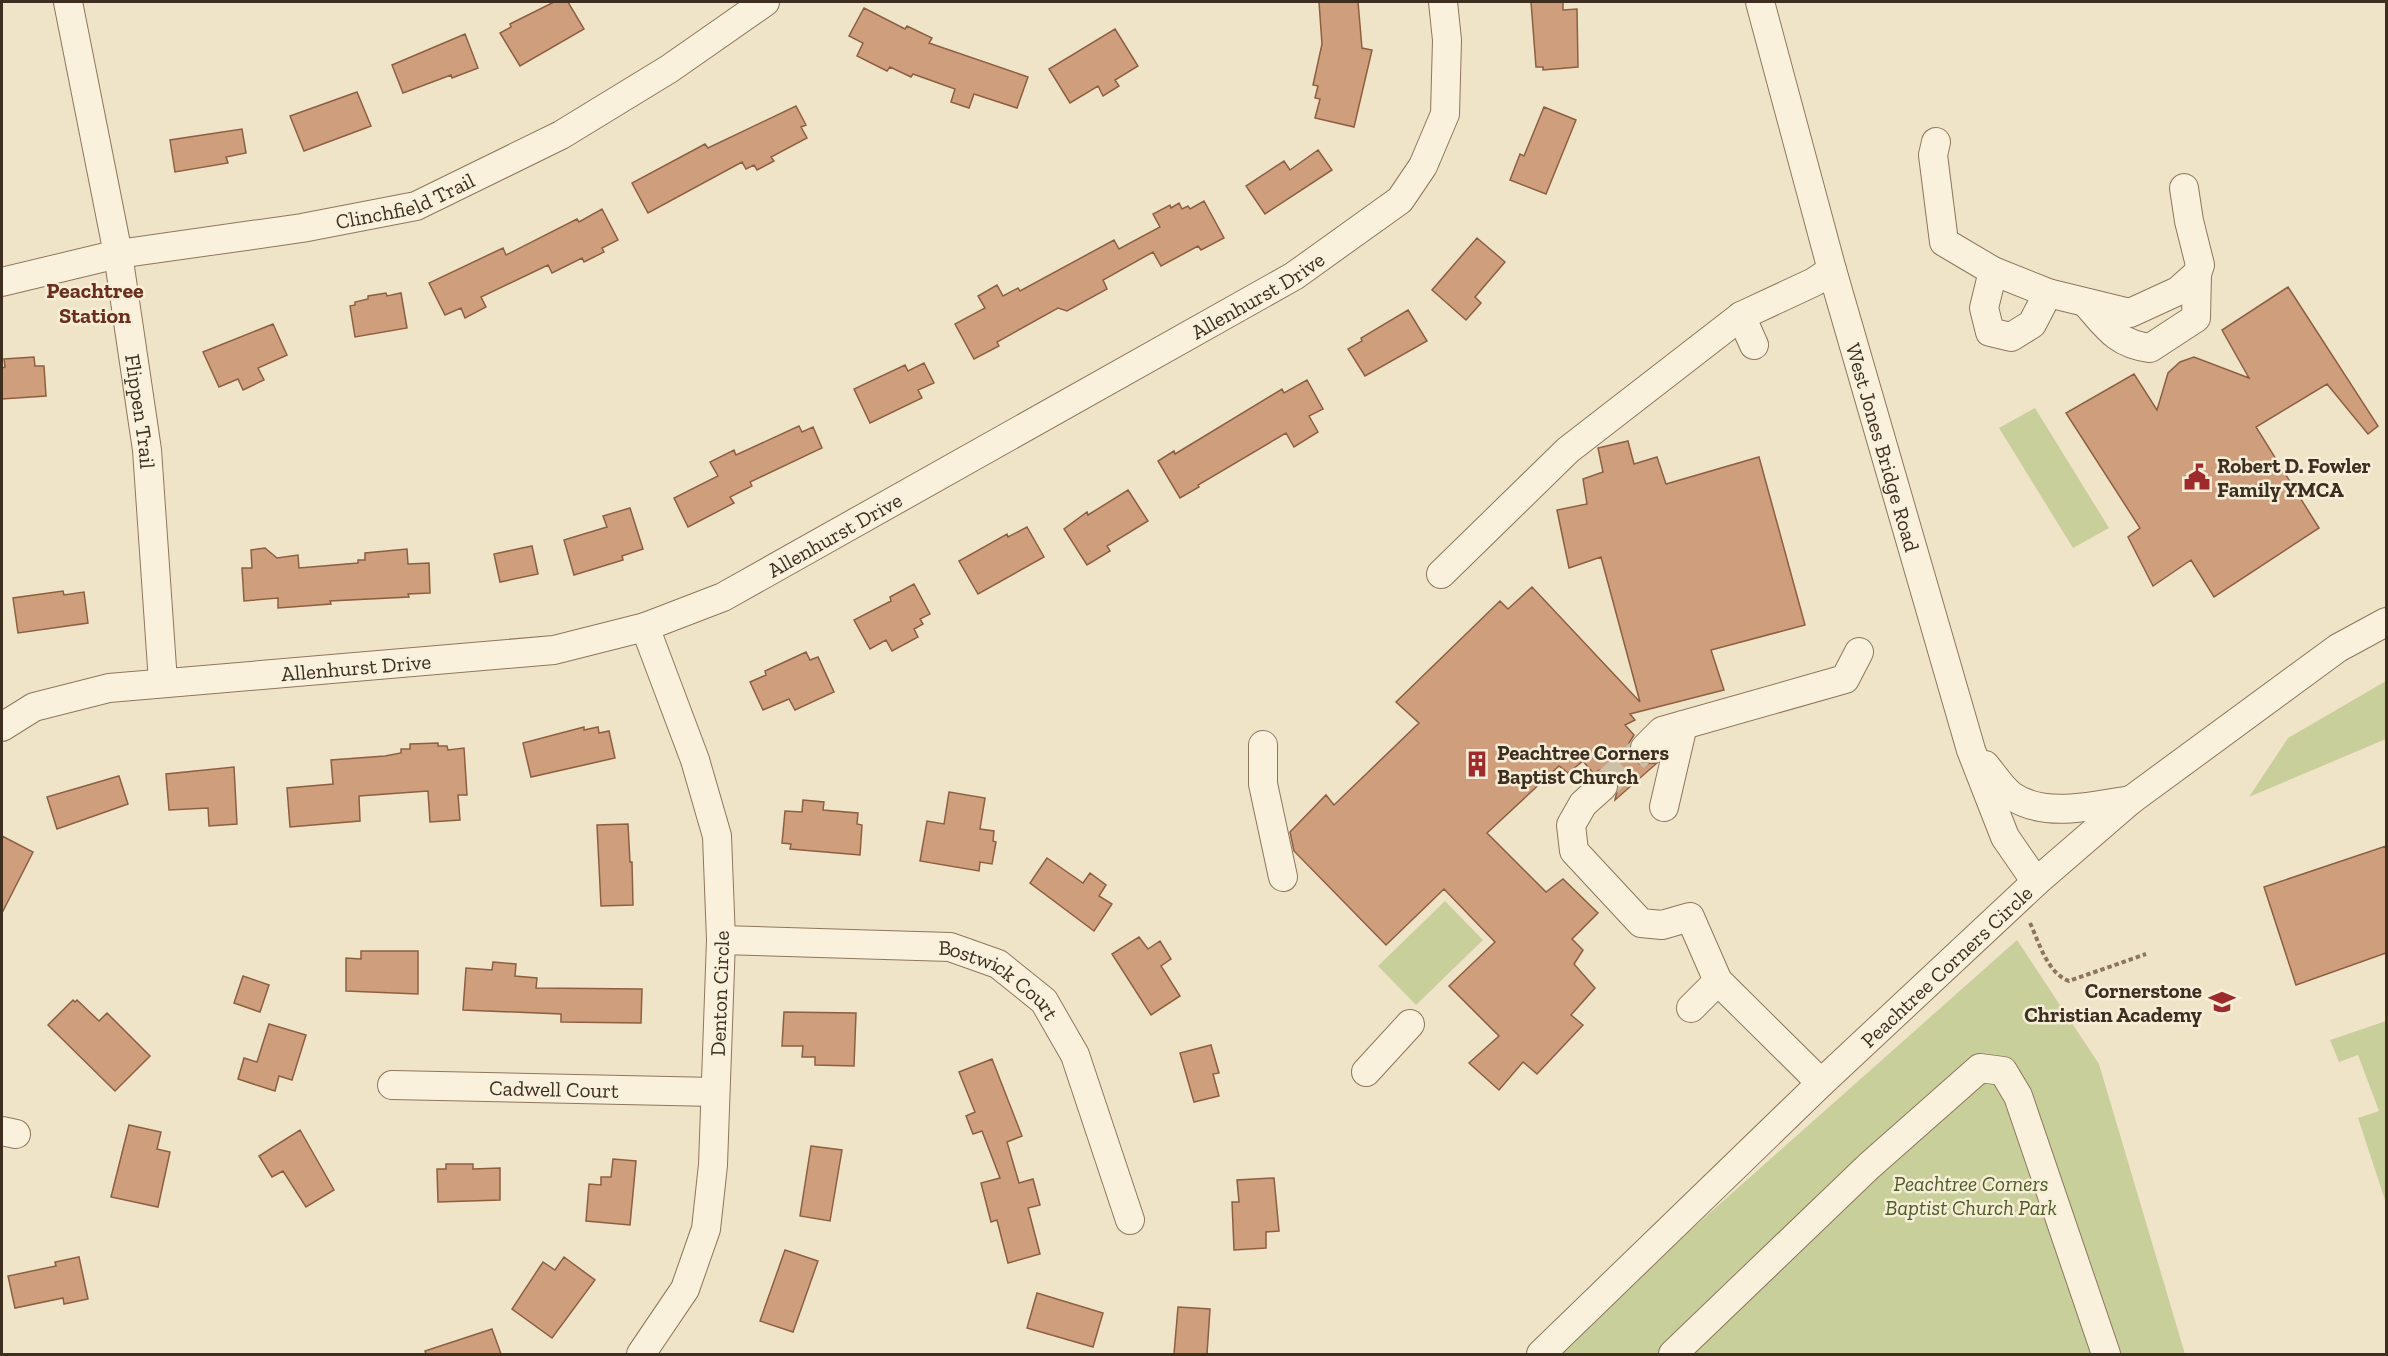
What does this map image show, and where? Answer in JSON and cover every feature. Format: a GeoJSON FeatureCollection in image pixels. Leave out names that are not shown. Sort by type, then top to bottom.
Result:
{"type":"FeatureCollection","features":[{"type":"Feature","properties":{"kind":"street","name":"Flippen Trail"},"geometry":{"type":"LineString","coordinates":[[68,2],[118,254],[147,450],[163,682]]}},
{"type":"Feature","properties":{"kind":"street","name":"Clinchfield Trail"},"geometry":{"type":"LineString","coordinates":[[2,282],[118,254],[302,228],[416,206],[561,135],[669,69],[765,2]]}},
{"type":"Feature","properties":{"kind":"street","name":"Allenhurst Drive"},"geometry":{"type":"LineString","coordinates":[[2,727],[34,707],[109,688],[488,658],[554,650],[645,627],[723,597],[1294,276],[1400,200],[1423,166],[1445,114],[1447,40],[1443,2]]}},
{"type":"Feature","properties":{"kind":"street","name":"West Jones Bridge Road"},"geometry":{"type":"LineString","coordinates":[[1760,2],[1832,270],[1971,750],[2005,837],[2036,882]]}},
{"type":"Feature","properties":{"kind":"street"},"geometry":{"type":"LineString","coordinates":[[1936,142],[1933,155],[1944,242],[1993,271],[2048,292],[2130,314],[2178,291],[2198,274]]}},
{"type":"Feature","properties":{"kind":"street"},"geometry":{"type":"LineString","coordinates":[[2086,303],[2113,335],[2133,346],[2150,348],[2196,318],[2200,265],[2189,221],[2184,188]]}},
{"type":"Feature","properties":{"kind":"street"},"geometry":{"type":"LineString","coordinates":[[1441,574],[1568,450],[1741,316],[1814,282],[1832,270]]}},
{"type":"Feature","properties":{"kind":"street"},"geometry":{"type":"LineString","coordinates":[[1993,271],[1984,308],[1989,332],[2011,337],[2032,324],[2048,292]]}},
{"type":"Feature","properties":{"kind":"street"},"geometry":{"type":"LineString","coordinates":[[1741,316],[1754,345]]}},
{"type":"Feature","properties":{"kind":"street","name":"Peachtree Corners Circle"},"geometry":{"type":"LineString","coordinates":[[1541,1354],[1821,1083],[2036,882],[2131,800],[2338,648],[2386,622]]}},
{"type":"Feature","properties":{"kind":"street","name":"Denton Circle"},"geometry":{"type":"LineString","coordinates":[[641,1354],[685,1289],[706,1229],[713,1165],[721,940],[717,836],[695,760],[645,627]]}},
{"type":"Feature","properties":{"kind":"street"},"geometry":{"type":"LineString","coordinates":[[1645,748],[1662,731],[1845,679],[1859,652]]}},
{"type":"Feature","properties":{"kind":"street"},"geometry":{"type":"LineString","coordinates":[[1664,807],[1683,725]]}},
{"type":"Feature","properties":{"kind":"street"},"geometry":{"type":"LineString","coordinates":[[1263,745],[1263,784],[1282,877]]}},
{"type":"Feature","properties":{"kind":"street"},"geometry":{"type":"LineString","coordinates":[[1971,750],[2012,796],[2042,808],[2074,808],[2131,800]]}},
{"type":"Feature","properties":{"kind":"street"},"geometry":{"type":"LineString","coordinates":[[1603,786],[1583,804],[1571,825],[1574,851],[1641,922],[1662,925],[1690,917],[1718,981],[1821,1083]]}},
{"type":"Feature","properties":{"kind":"street","name":"Bostwick Court"},"geometry":{"type":"LineString","coordinates":[[721,940],[950,947],[998,964],[1044,1001],[1074,1055],[1130,1220]]}},
{"type":"Feature","properties":{"kind":"street"},"geometry":{"type":"LineString","coordinates":[[1691,1008],[1718,981]]}},
{"type":"Feature","properties":{"kind":"street"},"geometry":{"type":"LineString","coordinates":[[1366,1072],[1410,1024]]}},
{"type":"Feature","properties":{"kind":"street"},"geometry":{"type":"LineString","coordinates":[[1673,1354],[1869,1166],[1980,1068],[2003,1071],[2018,1096],[2106,1354]]}},
{"type":"Feature","properties":{"kind":"street","name":"Cadwell Court"},"geometry":{"type":"LineString","coordinates":[[392,1085],[715,1092]]}},
{"type":"Feature","properties":{"kind":"path"},"geometry":{"type":"LineString","coordinates":[[2030,922],[2052,969],[2058,977],[2068,981],[2146,954]]}},
{"type":"Feature","properties":{"kind":"green space"},"geometry":{"type":"Polygon","coordinates":[[[2035,408],[2109,528],[2073,548],[1999,428],[2035,408]]]}},
{"type":"Feature","properties":{"kind":"green space"},"geometry":{"type":"Polygon","coordinates":[[[2386,681],[2386,739],[2249,797],[2288,738],[2386,681]]]}},
{"type":"Feature","properties":{"kind":"green space"},"geometry":{"type":"Polygon","coordinates":[[[1445,901],[1483,940],[1416,1005],[1378,966],[1445,901]]]}},
{"type":"Feature","properties":{"kind":"green space","name":"Peachtree Corners Baptist Church Park"},"geometry":{"type":"Polygon","coordinates":[[[2017,940],[2099,1064],[2185,1354],[1551,1354],[2017,940]]]}},
{"type":"Feature","properties":{"kind":"green space"},"geometry":{"type":"Polygon","coordinates":[[[2386,1021],[2386,1203],[2358,1118],[2379,1111],[2358,1055],[2339,1062],[2330,1040],[2386,1021]]]}},
{"type":"Feature","properties":{"kind":"building"},"geometry":{"type":"Polygon","coordinates":[[[554,2],[568,2],[584,29],[520,66],[500,33],[511,27],[510,24],[554,2]]]}},
{"type":"Feature","properties":{"kind":"building"},"geometry":{"type":"Polygon","coordinates":[[[1319,2],[1358,2],[1362,48],[1372,50],[1354,127],[1315,118],[1320,99],[1315,98],[1318,86],[1313,85],[1322,44],[1319,2]]]}},
{"type":"Feature","properties":{"kind":"building"},"geometry":{"type":"Polygon","coordinates":[[[1531,2],[1563,2],[1563,10],[1577,9],[1578,67],[1543,70],[1543,67],[1536,67],[1531,2]]]}},
{"type":"Feature","properties":{"kind":"building"},"geometry":{"type":"Polygon","coordinates":[[[864,8],[905,29],[907,26],[932,38],[929,43],[1028,77],[1017,108],[974,94],[969,108],[951,102],[955,89],[913,74],[911,77],[890,67],[887,71],[857,56],[863,43],[849,36],[864,8]]]}},
{"type":"Feature","properties":{"kind":"building"},"geometry":{"type":"Polygon","coordinates":[[[1115,29],[1138,66],[1115,80],[1119,86],[1103,96],[1098,86],[1070,103],[1049,69],[1115,29]]]}},
{"type":"Feature","properties":{"kind":"building"},"geometry":{"type":"Polygon","coordinates":[[[465,34],[478,68],[452,78],[451,75],[403,93],[392,65],[465,34]]]}},
{"type":"Feature","properties":{"kind":"building"},"geometry":{"type":"Polygon","coordinates":[[[357,92],[371,126],[304,151],[290,116],[357,92]]]}},
{"type":"Feature","properties":{"kind":"building"},"geometry":{"type":"Polygon","coordinates":[[[796,106],[806,125],[801,127],[807,138],[771,157],[774,161],[757,170],[754,165],[746,169],[742,162],[648,213],[632,183],[705,144],[708,148],[796,106]]]}},
{"type":"Feature","properties":{"kind":"building"},"geometry":{"type":"Polygon","coordinates":[[[1544,107],[1576,120],[1546,194],[1510,180],[1520,154],[1524,156],[1544,107]]]}},
{"type":"Feature","properties":{"kind":"building"},"geometry":{"type":"Polygon","coordinates":[[[242,129],[246,153],[226,157],[228,163],[175,172],[170,140],[242,129]]]}},
{"type":"Feature","properties":{"kind":"building"},"geometry":{"type":"Polygon","coordinates":[[[1318,150],[1332,170],[1265,214],[1246,186],[1284,161],[1290,170],[1318,150]]]}},
{"type":"Feature","properties":{"kind":"building"},"geometry":{"type":"Polygon","coordinates":[[[1204,201],[1224,238],[1201,250],[1198,246],[1161,266],[1153,252],[1103,280],[1107,289],[1067,311],[1058,308],[997,342],[999,346],[974,359],[955,324],[985,308],[978,296],[997,285],[1003,296],[1018,288],[1020,291],[1114,240],[1119,249],[1160,227],[1153,214],[1170,205],[1171,208],[1179,203],[1182,209],[1188,206],[1190,209],[1204,201]]]}},
{"type":"Feature","properties":{"kind":"building"},"geometry":{"type":"Polygon","coordinates":[[[602,209],[618,240],[602,248],[604,252],[584,262],[582,258],[552,273],[548,265],[481,297],[486,307],[465,318],[461,308],[445,315],[429,283],[503,248],[506,255],[602,209]]]}},
{"type":"Feature","properties":{"kind":"building"},"geometry":{"type":"Polygon","coordinates":[[[1477,238],[1505,262],[1475,297],[1481,303],[1466,320],[1432,290],[1477,238]]]}},
{"type":"Feature","properties":{"kind":"building","name":"Robert D. Fowler Family YMCA"},"geometry":{"type":"Polygon","coordinates":[[[2288,287],[2378,426],[2368,434],[2327,384],[2256,427],[2319,528],[2214,597],[2191,560],[2153,586],[2128,537],[2140,528],[2066,413],[2134,374],[2157,410],[2168,373],[2180,362],[2194,357],[2249,378],[2222,330],[2288,287]]]}},
{"type":"Feature","properties":{"kind":"building"},"geometry":{"type":"Polygon","coordinates":[[[386,293],[387,296],[401,293],[407,328],[355,337],[350,306],[355,305],[355,302],[368,299],[368,296],[386,293]]]}},
{"type":"Feature","properties":{"kind":"building"},"geometry":{"type":"Polygon","coordinates":[[[1408,310],[1427,341],[1365,376],[1348,349],[1362,341],[1361,338],[1408,310]]]}},
{"type":"Feature","properties":{"kind":"building"},"geometry":{"type":"Polygon","coordinates":[[[273,324],[287,355],[258,368],[264,380],[243,390],[238,379],[219,387],[203,352],[273,324]]]}},
{"type":"Feature","properties":{"kind":"building"},"geometry":{"type":"Polygon","coordinates":[[[34,357],[35,366],[44,366],[46,396],[2,399],[4,359],[34,357]]]}},
{"type":"Feature","properties":{"kind":"building"},"geometry":{"type":"Polygon","coordinates":[[[924,363],[934,383],[918,390],[922,398],[870,423],[854,389],[905,365],[908,371],[924,363]]]}},
{"type":"Feature","properties":{"kind":"building"},"geometry":{"type":"Polygon","coordinates":[[[1307,380],[1323,409],[1309,416],[1318,432],[1294,447],[1286,433],[1180,498],[1158,461],[1174,451],[1175,454],[1282,389],[1284,393],[1307,380]]]}},
{"type":"Feature","properties":{"kind":"building"},"geometry":{"type":"Polygon","coordinates":[[[799,426],[802,432],[813,427],[822,448],[750,482],[752,486],[730,497],[734,503],[688,527],[674,498],[718,476],[710,462],[734,450],[736,455],[799,426]]]}},
{"type":"Feature","properties":{"kind":"building","name":"Peachtree Corners Baptist Church"},"geometry":{"type":"Polygon","coordinates":[[[1628,441],[1634,464],[1657,457],[1666,484],[1759,457],[1805,625],[1711,650],[1724,690],[1630,714],[1635,720],[1625,725],[1634,735],[1629,743],[1629,753],[1640,764],[1657,763],[1615,800],[1619,783],[1616,775],[1600,770],[1593,773],[1583,761],[1568,773],[1559,766],[1487,833],[1546,892],[1563,879],[1598,913],[1572,939],[1583,950],[1574,964],[1595,988],[1571,1015],[1583,1025],[1537,1074],[1523,1062],[1499,1090],[1469,1063],[1499,1036],[1449,986],[1495,942],[1444,889],[1386,945],[1294,851],[1290,832],[1326,795],[1334,805],[1419,723],[1396,702],[1500,601],[1508,609],[1532,587],[1640,702],[1601,557],[1569,568],[1557,510],[1587,504],[1583,479],[1603,472],[1598,448],[1628,441]]]}},
{"type":"Feature","properties":{"kind":"building"},"geometry":{"type":"Polygon","coordinates":[[[1128,490],[1148,521],[1107,546],[1110,551],[1087,565],[1064,529],[1087,512],[1088,515],[1128,490]]]}},
{"type":"Feature","properties":{"kind":"building"},"geometry":{"type":"Polygon","coordinates":[[[630,508],[643,549],[622,556],[623,560],[574,575],[564,540],[607,527],[603,516],[630,508]]]}},
{"type":"Feature","properties":{"kind":"building"},"geometry":{"type":"Polygon","coordinates":[[[1027,527],[1044,557],[978,594],[959,561],[1007,534],[1008,537],[1027,527]]]}},
{"type":"Feature","properties":{"kind":"building"},"geometry":{"type":"Polygon","coordinates":[[[532,546],[538,574],[500,582],[494,554],[532,546]]]}},
{"type":"Feature","properties":{"kind":"building"},"geometry":{"type":"Polygon","coordinates":[[[265,548],[277,558],[298,555],[299,568],[358,563],[358,560],[365,560],[365,553],[407,549],[408,564],[429,563],[430,593],[408,594],[409,597],[330,601],[331,604],[278,608],[278,598],[244,601],[242,568],[252,568],[251,550],[265,548]]]}},
{"type":"Feature","properties":{"kind":"building"},"geometry":{"type":"Polygon","coordinates":[[[914,584],[930,614],[920,619],[923,624],[914,629],[918,637],[892,651],[886,640],[870,649],[854,620],[891,601],[890,597],[914,584]]]}},
{"type":"Feature","properties":{"kind":"building"},"geometry":{"type":"Polygon","coordinates":[[[63,591],[64,595],[84,592],[88,623],[18,633],[13,598],[63,591]]]}},
{"type":"Feature","properties":{"kind":"building"},"geometry":{"type":"Polygon","coordinates":[[[806,652],[810,660],[818,657],[834,692],[795,710],[789,699],[763,710],[750,682],[766,675],[765,671],[806,652]]]}},
{"type":"Feature","properties":{"kind":"building"},"geometry":{"type":"Polygon","coordinates":[[[584,727],[584,730],[598,727],[599,733],[609,731],[615,758],[531,777],[523,743],[584,727]]]}},
{"type":"Feature","properties":{"kind":"building"},"geometry":{"type":"Polygon","coordinates":[[[438,743],[438,746],[447,746],[448,750],[464,748],[467,795],[458,795],[460,820],[430,822],[428,791],[359,796],[360,821],[290,827],[287,788],[333,784],[331,760],[385,756],[401,753],[401,749],[410,749],[410,744],[438,743]]]}},
{"type":"Feature","properties":{"kind":"building"},"geometry":{"type":"Polygon","coordinates":[[[234,767],[237,824],[209,826],[208,808],[169,810],[166,774],[234,767]]]}},
{"type":"Feature","properties":{"kind":"building"},"geometry":{"type":"Polygon","coordinates":[[[119,776],[128,804],[57,829],[47,797],[119,776]]]}},
{"type":"Feature","properties":{"kind":"building"},"geometry":{"type":"Polygon","coordinates":[[[949,792],[985,798],[980,829],[994,831],[993,841],[996,842],[992,864],[980,862],[979,871],[920,861],[927,821],[944,824],[949,792]]]}},
{"type":"Feature","properties":{"kind":"building"},"geometry":{"type":"Polygon","coordinates":[[[803,800],[824,802],[823,810],[858,813],[857,824],[862,825],[860,855],[790,849],[791,844],[782,843],[785,811],[802,812],[803,800]]]}},
{"type":"Feature","properties":{"kind":"building"},"geometry":{"type":"Polygon","coordinates":[[[628,824],[633,905],[601,906],[597,825],[628,824]]]}},
{"type":"Feature","properties":{"kind":"building"},"geometry":{"type":"Polygon","coordinates":[[[2,836],[33,852],[2,913],[2,836]]]}},
{"type":"Feature","properties":{"kind":"building"},"geometry":{"type":"Polygon","coordinates":[[[2386,846],[2386,953],[2296,985],[2264,887],[2386,846]]]}},
{"type":"Feature","properties":{"kind":"building"},"geometry":{"type":"Polygon","coordinates":[[[1047,858],[1083,883],[1090,873],[1106,885],[1099,896],[1112,904],[1094,931],[1030,883],[1047,858]]]}},
{"type":"Feature","properties":{"kind":"building"},"geometry":{"type":"Polygon","coordinates":[[[1139,937],[1148,949],[1160,941],[1171,959],[1161,966],[1180,996],[1151,1015],[1112,954],[1139,937]]]}},
{"type":"Feature","properties":{"kind":"building"},"geometry":{"type":"Polygon","coordinates":[[[361,951],[418,951],[418,994],[346,991],[346,958],[361,959],[361,951]]]}},
{"type":"Feature","properties":{"kind":"building"},"geometry":{"type":"Polygon","coordinates":[[[493,962],[516,964],[515,976],[537,978],[536,988],[642,989],[641,1023],[561,1022],[561,1014],[463,1010],[466,968],[492,970],[493,962]]]}},
{"type":"Feature","properties":{"kind":"building"},"geometry":{"type":"Polygon","coordinates":[[[243,976],[269,985],[260,1012],[234,1003],[243,976]]]}},
{"type":"Feature","properties":{"kind":"building"},"geometry":{"type":"Polygon","coordinates":[[[73,1000],[75,1002],[77,1000],[99,1021],[107,1013],[150,1056],[115,1091],[48,1025],[73,1000]]]}},
{"type":"Feature","properties":{"kind":"building"},"geometry":{"type":"Polygon","coordinates":[[[784,1012],[856,1013],[854,1066],[815,1065],[815,1057],[802,1057],[803,1046],[782,1046],[784,1012]]]}},
{"type":"Feature","properties":{"kind":"building"},"geometry":{"type":"Polygon","coordinates":[[[269,1024],[306,1035],[292,1080],[279,1076],[275,1091],[238,1079],[244,1058],[257,1062],[269,1024]]]}},
{"type":"Feature","properties":{"kind":"building"},"geometry":{"type":"Polygon","coordinates":[[[1211,1045],[1219,1073],[1213,1074],[1219,1096],[1194,1102],[1180,1053],[1211,1045]]]}},
{"type":"Feature","properties":{"kind":"building"},"geometry":{"type":"Polygon","coordinates":[[[992,1059],[1022,1136],[1007,1142],[1019,1183],[1033,1179],[1040,1205],[1028,1208],[1040,1254],[1008,1263],[997,1220],[991,1222],[981,1183],[1000,1178],[982,1131],[973,1134],[966,1116],[975,1112],[959,1072],[992,1059]]]}},
{"type":"Feature","properties":{"kind":"building"},"geometry":{"type":"Polygon","coordinates":[[[129,1125],[161,1132],[157,1149],[170,1152],[158,1207],[111,1197],[129,1125]]]}},
{"type":"Feature","properties":{"kind":"building"},"geometry":{"type":"Polygon","coordinates":[[[300,1130],[334,1190],[306,1207],[283,1171],[272,1177],[259,1156],[300,1130]]]}},
{"type":"Feature","properties":{"kind":"building"},"geometry":{"type":"Polygon","coordinates":[[[811,1146],[842,1150],[830,1221],[800,1216],[811,1146]]]}},
{"type":"Feature","properties":{"kind":"building"},"geometry":{"type":"Polygon","coordinates":[[[613,1159],[636,1161],[630,1225],[586,1221],[589,1184],[601,1185],[601,1177],[611,1177],[613,1159]]]}},
{"type":"Feature","properties":{"kind":"building"},"geometry":{"type":"Polygon","coordinates":[[[446,1164],[473,1164],[473,1169],[500,1168],[500,1200],[438,1202],[437,1169],[446,1169],[446,1164]]]}},
{"type":"Feature","properties":{"kind":"building"},"geometry":{"type":"Polygon","coordinates":[[[1274,1178],[1279,1231],[1266,1232],[1266,1248],[1234,1250],[1232,1202],[1239,1202],[1237,1180],[1274,1178]]]}},
{"type":"Feature","properties":{"kind":"building"},"geometry":{"type":"Polygon","coordinates":[[[785,1250],[818,1261],[793,1332],[760,1321],[785,1250]]]}},
{"type":"Feature","properties":{"kind":"building"},"geometry":{"type":"Polygon","coordinates":[[[79,1257],[88,1299],[64,1304],[63,1298],[15,1308],[8,1276],[56,1266],[55,1262],[79,1257]]]}},
{"type":"Feature","properties":{"kind":"building"},"geometry":{"type":"Polygon","coordinates":[[[564,1257],[595,1280],[552,1338],[512,1309],[543,1262],[555,1270],[564,1257]]]}},
{"type":"Feature","properties":{"kind":"building"},"geometry":{"type":"Polygon","coordinates":[[[1037,1293],[1103,1313],[1093,1347],[1027,1328],[1037,1293]]]}},
{"type":"Feature","properties":{"kind":"building"},"geometry":{"type":"Polygon","coordinates":[[[1178,1307],[1210,1309],[1207,1354],[1174,1354],[1178,1307]]]}},
{"type":"Feature","properties":{"kind":"building"},"geometry":{"type":"Polygon","coordinates":[[[492,1329],[501,1354],[426,1354],[425,1351],[492,1329]]]}},
{"type":"Feature","properties":{"kind":"tunnel"},"geometry":{"type":"LineString","coordinates":[[1603,786],[1645,748]]}},
{"type":"Feature","properties":{"kind":"place","name":"Robert D. Fowler Family YMCA"},"geometry":{"type":"Point","coordinates":[2197,477]}},
{"type":"Feature","properties":{"kind":"place","name":"Peachtree Corners Baptist Church"},"geometry":{"type":"Point","coordinates":[1477,764]}},
{"type":"Feature","properties":{"kind":"place","name":"Cornerstone Christian Academy"},"geometry":{"type":"Point","coordinates":[2222,1002]}},
{"type":"Feature","properties":{"kind":"district","name":"Peachtree Station"},"geometry":{"type":"Point","coordinates":[95,302]}}]}
